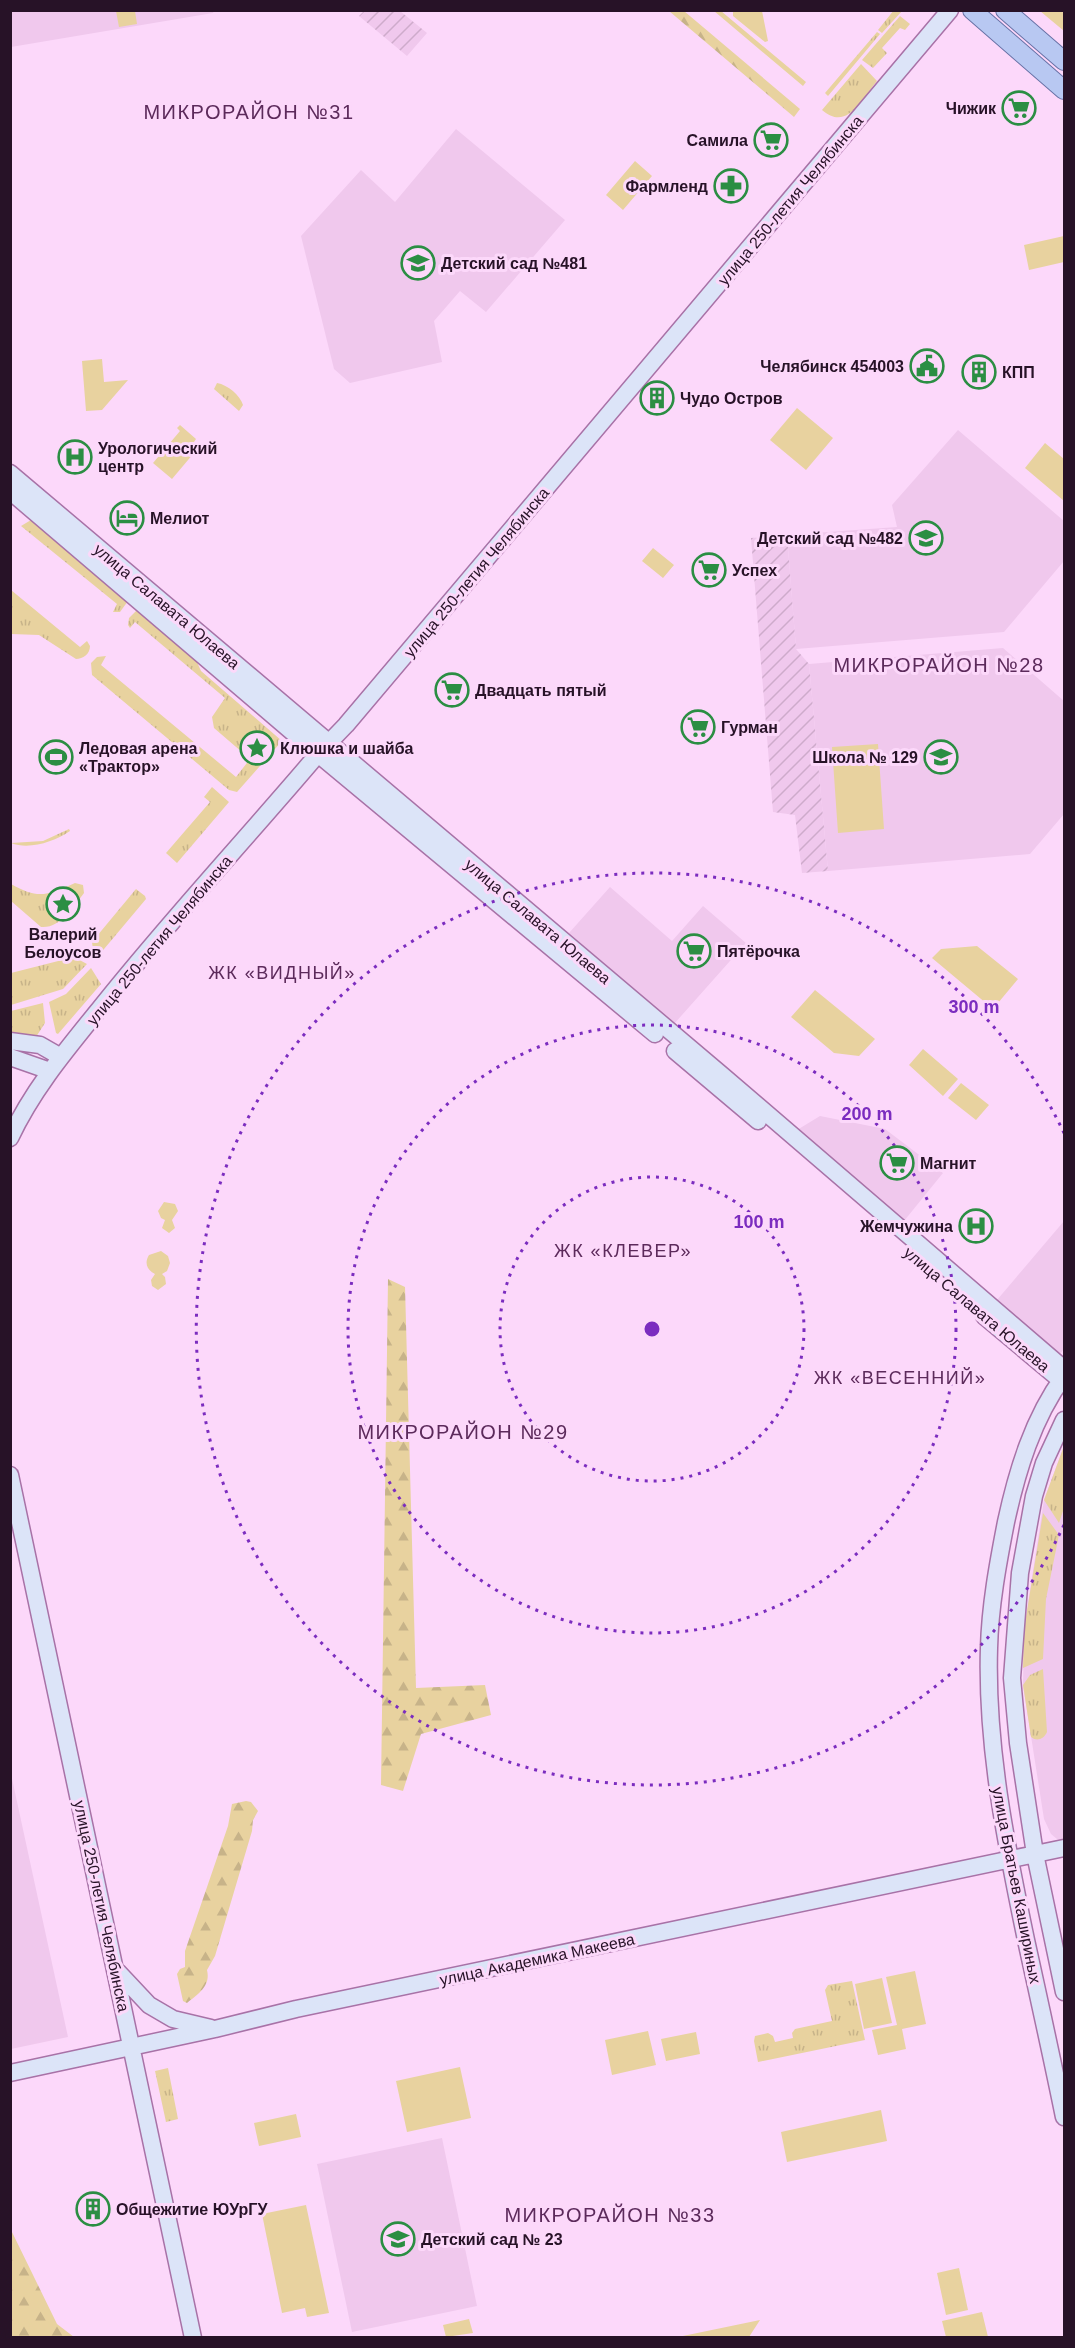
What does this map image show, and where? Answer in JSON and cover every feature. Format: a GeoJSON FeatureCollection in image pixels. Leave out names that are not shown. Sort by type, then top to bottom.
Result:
{"type":"FeatureCollection","features":[{"type":"Feature","properties":{"kind":"main road"},"geometry":{"type":"LineString","coordinates":[[972,10],[1065,90]]}},
{"type":"Feature","properties":{"kind":"main road"},"geometry":{"type":"LineString","coordinates":[[1005,10],[1065,61]]}},
{"type":"Feature","properties":{"kind":"street","name":"улица 250-летия Челябинска"},"geometry":{"type":"LineString","coordinates":[[10,1138],[25,1107],[50,1071],[129,972],[346,725],[950,10]]}},
{"type":"Feature","properties":{"kind":"street","name":"улица Салавата Юлаева"},"geometry":{"type":"LineString","coordinates":[[10,473],[323,749],[672,1048],[1064,1377]]}},
{"type":"Feature","properties":{"kind":"street","name":"улица Салавата Юлаева"},"geometry":{"type":"LineString","coordinates":[[10,491],[323,749]]}},
{"type":"Feature","properties":{"kind":"street"},"geometry":{"type":"LineString","coordinates":[[10,1041],[40,1045],[61,1057]]}},
{"type":"Feature","properties":{"kind":"street"},"geometry":{"type":"LineString","coordinates":[[10,1057],[50,1071]]}},
{"type":"Feature","properties":{"kind":"street","name":"улица Братьев Кашириных"},"geometry":{"type":"LineString","coordinates":[[1064,1377],[1038,1421],[1015,1482],[997,1564],[989,1646],[989,1700],[1009,1860],[1065,2117]]}},
{"type":"Feature","properties":{"kind":"street","name":"улица Братьев Кашириных"},"geometry":{"type":"LineString","coordinates":[[1065,1420],[1044,1463],[1034,1496],[1020,1574],[1012,1678],[1018,1743],[1035,1854],[1065,1992]]}},
{"type":"Feature","properties":{"kind":"street","name":"улица 250-летия Челябинска"},"geometry":{"type":"LineString","coordinates":[[10,1475],[193,2337]]}},
{"type":"Feature","properties":{"kind":"street","name":"улица Академика Макеева"},"geometry":{"type":"LineString","coordinates":[[10,2073],[215,2029],[296,2009],[1065,1848]]}},
{"type":"Feature","properties":{"kind":"street"},"geometry":{"type":"LineString","coordinates":[[117,1972],[150,2005],[173,2019],[215,2029]]}},
{"type":"Feature","properties":{"kind":"shaded area"},"geometry":{"type":"Polygon","coordinates":[[[11,11],[214,11],[11,47],[11,11]]]}},
{"type":"Feature","properties":{"kind":"shaded area"},"geometry":{"type":"Polygon","coordinates":[[[364,11],[400,11],[427,33],[407,56],[359,16],[364,11]]]}},
{"type":"Feature","properties":{"kind":"shaded area","name":"Детский сад №481"},"geometry":{"type":"Polygon","coordinates":[[[456,129],[565,220],[486,312],[460,291],[434,321],[442,362],[350,383],[334,369],[301,236],[361,170],[395,202],[456,129]]]}},
{"type":"Feature","properties":{"kind":"shaded area","name":"Детский сад №482"},"geometry":{"type":"Polygon","coordinates":[[[958,430],[1064,521],[1064,561],[1004,632],[796,649],[787,535],[897,527],[892,505],[958,430]]]}},
{"type":"Feature","properties":{"kind":"shaded area"},"geometry":{"type":"Polygon","coordinates":[[[787,535],[796,649],[809,664],[828,871],[802,873],[795,815],[773,812],[751,538],[787,535]]]}},
{"type":"Feature","properties":{"kind":"shaded area","name":"Школа № 129"},"geometry":{"type":"Polygon","coordinates":[[[1003,648],[1064,701],[1064,814],[1030,854],[828,871],[809,664],[1003,648]]]}},
{"type":"Feature","properties":{"kind":"shaded area"},"geometry":{"type":"Polygon","coordinates":[[[610,887],[672,941],[703,906],[746,943],[674,1024],[569,933],[610,887]]]}},
{"type":"Feature","properties":{"kind":"shaded area"},"geometry":{"type":"Polygon","coordinates":[[[820,1116],[885,1129],[943,1173],[904,1221],[797,1130],[820,1116]]]}},
{"type":"Feature","properties":{"kind":"shaded area"},"geometry":{"type":"Polygon","coordinates":[[[1064,1221],[1064,1349],[1060,1354],[997,1300],[1064,1221]]]}},
{"type":"Feature","properties":{"kind":"shaded area"},"geometry":{"type":"Polygon","coordinates":[[[1064,1446],[1064,1840],[1057,1839],[1051,1834],[1044,1819],[1023,1685],[1024,1629],[1044,1500],[1064,1446]]]}},
{"type":"Feature","properties":{"kind":"shaded area"},"geometry":{"type":"Polygon","coordinates":[[[11,1774],[68,2037],[10,2049],[11,1774]]]}},
{"type":"Feature","properties":{"kind":"shaded area","name":"Детский сад № 23"},"geometry":{"type":"Polygon","coordinates":[[[442,2138],[477,2306],[352,2332],[317,2164],[442,2138]]]}},
{"type":"Feature","properties":{"kind":"green space"},"geometry":{"type":"Polygon","coordinates":[[[894,10],[902,11],[882,33],[878,30],[894,10]]]}},
{"type":"Feature","properties":{"kind":"green space"},"geometry":{"type":"Polygon","coordinates":[[[116,11],[135,11],[137,24],[119,27],[116,11]]]}},
{"type":"Feature","properties":{"kind":"green space"},"geometry":{"type":"Polygon","coordinates":[[[669,11],[684,11],[800,109],[794,117],[669,11]]]}},
{"type":"Feature","properties":{"kind":"green space"},"geometry":{"type":"Polygon","coordinates":[[[714,11],[721,11],[806,82],[803,86],[714,11]]]}},
{"type":"Feature","properties":{"kind":"green space"},"geometry":{"type":"Polygon","coordinates":[[[733,11],[762,11],[768,41],[765,42],[733,16],[733,11]]]}},
{"type":"Feature","properties":{"kind":"green space"},"geometry":{"type":"Polygon","coordinates":[[[1040,11],[1064,13],[1064,31],[1040,11]]]}},
{"type":"Feature","properties":{"kind":"green space"},"geometry":{"type":"Polygon","coordinates":[[[900,16],[910,24],[905,30],[900,28],[882,48],[887,53],[873,68],[862,60],[900,16]]]}},
{"type":"Feature","properties":{"kind":"green space"},"geometry":{"type":"Polygon","coordinates":[[[877,32],[880,34],[828,96],[825,93],[877,32]]]}},
{"type":"Feature","properties":{"kind":"green space"},"geometry":{"type":"Polygon","coordinates":[[[861,64],[877,81],[860,104],[846,115],[839,117],[831,116],[822,110],[861,64]]]}},
{"type":"Feature","properties":{"kind":"green space"},"geometry":{"type":"Polygon","coordinates":[[[635,161],[652,176],[623,210],[606,195],[635,161]]]}},
{"type":"Feature","properties":{"kind":"green space"},"geometry":{"type":"Polygon","coordinates":[[[1064,236],[1064,262],[1029,270],[1024,245],[1064,236]]]}},
{"type":"Feature","properties":{"kind":"green space"},"geometry":{"type":"Polygon","coordinates":[[[102,359],[104,382],[128,380],[102,410],[86,411],[82,361],[102,359]]]}},
{"type":"Feature","properties":{"kind":"green space"},"geometry":{"type":"Polygon","coordinates":[[[217,383],[236,394],[243,405],[239,411],[214,389],[217,383]]]}},
{"type":"Feature","properties":{"kind":"green space"},"geometry":{"type":"Polygon","coordinates":[[[797,408],[833,438],[806,470],[770,440],[797,408]]]}},
{"type":"Feature","properties":{"kind":"green space"},"geometry":{"type":"Polygon","coordinates":[[[180,425],[196,439],[194,442],[199,447],[172,479],[153,463],[180,431],[177,428],[180,425]]]}},
{"type":"Feature","properties":{"kind":"green space"},"geometry":{"type":"Polygon","coordinates":[[[1045,443],[1064,459],[1064,501],[1025,468],[1045,443]]]}},
{"type":"Feature","properties":{"kind":"green space"},"geometry":{"type":"Polygon","coordinates":[[[31,520],[128,601],[120,612],[113,612],[117,604],[21,526],[31,520]]]}},
{"type":"Feature","properties":{"kind":"green space"},"geometry":{"type":"Polygon","coordinates":[[[653,548],[674,565],[663,578],[642,561],[653,548]]]}},
{"type":"Feature","properties":{"kind":"green space"},"geometry":{"type":"Polygon","coordinates":[[[11,590],[80,647],[87,641],[90,649],[87,654],[76,659],[39,635],[11,634],[11,590]]]}},
{"type":"Feature","properties":{"kind":"green space"},"geometry":{"type":"Polygon","coordinates":[[[138,609],[192,651],[201,671],[282,741],[237,792],[229,790],[92,675],[91,663],[97,657],[106,656],[101,665],[236,777],[250,759],[214,728],[212,717],[225,698],[135,622],[130,628],[129,618],[138,609]]]}},
{"type":"Feature","properties":{"kind":"green space"},"geometry":{"type":"Polygon","coordinates":[[[878,744],[884,829],[838,833],[832,747],[878,744]]]}},
{"type":"Feature","properties":{"kind":"green space"},"geometry":{"type":"Polygon","coordinates":[[[212,787],[229,802],[177,863],[166,853],[210,802],[204,797],[212,787]]]}},
{"type":"Feature","properties":{"kind":"green space"},"geometry":{"type":"Polygon","coordinates":[[[69,829],[70,831],[64,835],[41,844],[26,846],[11,843],[43,841],[69,829]]]}},
{"type":"Feature","properties":{"kind":"green space"},"geometry":{"type":"Polygon","coordinates":[[[75,883],[83,885],[84,893],[66,916],[48,927],[41,927],[11,901],[11,884],[29,892],[43,894],[75,883]]]}},
{"type":"Feature","properties":{"kind":"green space"},"geometry":{"type":"Polygon","coordinates":[[[136,889],[146,899],[99,955],[93,950],[92,942],[136,889]]]}},
{"type":"Feature","properties":{"kind":"green space"},"geometry":{"type":"Polygon","coordinates":[[[977,946],[1018,979],[993,1009],[932,958],[941,949],[977,946]]]}},
{"type":"Feature","properties":{"kind":"green space"},"geometry":{"type":"Polygon","coordinates":[[[74,957],[87,964],[63,989],[11,1005],[11,973],[74,957]]]}},
{"type":"Feature","properties":{"kind":"green space"},"geometry":{"type":"Polygon","coordinates":[[[91,968],[101,984],[58,1034],[56,1033],[49,1002],[66,994],[91,968]]]}},
{"type":"Feature","properties":{"kind":"green space"},"geometry":{"type":"Polygon","coordinates":[[[815,990],[875,1039],[859,1056],[834,1053],[791,1017],[815,990]]]}},
{"type":"Feature","properties":{"kind":"green space"},"geometry":{"type":"Polygon","coordinates":[[[43,1003],[45,1023],[36,1037],[11,1034],[11,1011],[43,1003]]]}},
{"type":"Feature","properties":{"kind":"green space"},"geometry":{"type":"Polygon","coordinates":[[[923,1049],[958,1079],[943,1096],[909,1065],[923,1049]]]}},
{"type":"Feature","properties":{"kind":"green space"},"geometry":{"type":"Polygon","coordinates":[[[961,1083],[989,1105],[976,1120],[948,1098],[961,1083]]]}},
{"type":"Feature","properties":{"kind":"green space"},"geometry":{"type":"Polygon","coordinates":[[[164,1202],[175,1204],[178,1211],[172,1220],[175,1228],[169,1233],[162,1228],[165,1220],[161,1218],[158,1211],[164,1202]]]}},
{"type":"Feature","properties":{"kind":"green space"},"geometry":{"type":"Polygon","coordinates":[[[161,1251],[168,1256],[170,1263],[167,1271],[162,1274],[166,1284],[158,1290],[152,1286],[151,1280],[155,1274],[148,1268],[147,1261],[149,1255],[161,1251]]]}},
{"type":"Feature","properties":{"kind":"green space"},"geometry":{"type":"Polygon","coordinates":[[[388,1279],[405,1287],[416,1688],[485,1685],[491,1715],[421,1734],[403,1791],[381,1785],[388,1279]]]}},
{"type":"Feature","properties":{"kind":"green space"},"geometry":{"type":"Polygon","coordinates":[[[1064,1446],[1064,1508],[1059,1523],[1044,1500],[1064,1446]]]}},
{"type":"Feature","properties":{"kind":"green space"},"geometry":{"type":"Polygon","coordinates":[[[1043,1513],[1059,1535],[1046,1599],[1043,1659],[1023,1668],[1024,1629],[1043,1513]]]}},
{"type":"Feature","properties":{"kind":"green space"},"geometry":{"type":"Polygon","coordinates":[[[1043,1669],[1047,1732],[1042,1738],[1036,1739],[1031,1737],[1023,1685],[1030,1675],[1043,1669]]]}},
{"type":"Feature","properties":{"kind":"green space"},"geometry":{"type":"Polygon","coordinates":[[[251,1802],[258,1811],[253,1820],[252,1831],[215,1956],[207,1970],[207,1981],[203,1989],[187,2003],[183,2001],[177,1974],[185,1967],[185,1951],[228,1826],[232,1804],[251,1802]]]}},
{"type":"Feature","properties":{"kind":"green space"},"geometry":{"type":"Polygon","coordinates":[[[915,1971],[926,2024],[902,2029],[906,2049],[878,2055],[872,2030],[897,2025],[886,1977],[915,1971]]]}},
{"type":"Feature","properties":{"kind":"green space"},"geometry":{"type":"Polygon","coordinates":[[[882,1978],[892,2023],[864,2029],[855,1984],[882,1978]]]}},
{"type":"Feature","properties":{"kind":"green space"},"geometry":{"type":"Polygon","coordinates":[[[852,1981],[865,2040],[758,2062],[755,2036],[768,2033],[773,2036],[775,2042],[793,2038],[792,2033],[795,2029],[832,2021],[825,1990],[828,1985],[852,1981]]]}},
{"type":"Feature","properties":{"kind":"green space"},"geometry":{"type":"Polygon","coordinates":[[[648,2031],[656,2065],[612,2075],[605,2040],[648,2031]]]}},
{"type":"Feature","properties":{"kind":"green space"},"geometry":{"type":"Polygon","coordinates":[[[696,2032],[700,2054],[666,2061],[661,2039],[696,2032]]]}},
{"type":"Feature","properties":{"kind":"green space"},"geometry":{"type":"Polygon","coordinates":[[[460,2067],[471,2118],[407,2132],[396,2081],[460,2067]]]}},
{"type":"Feature","properties":{"kind":"green space"},"geometry":{"type":"Polygon","coordinates":[[[168,2068],[178,2119],[166,2122],[155,2071],[168,2068]]]}},
{"type":"Feature","properties":{"kind":"green space"},"geometry":{"type":"Polygon","coordinates":[[[881,2110],[887,2141],[787,2162],[781,2132],[881,2110]]]}},
{"type":"Feature","properties":{"kind":"green space"},"geometry":{"type":"Polygon","coordinates":[[[296,2114],[301,2137],[259,2146],[254,2123],[296,2114]]]}},
{"type":"Feature","properties":{"kind":"green space"},"geometry":{"type":"Polygon","coordinates":[[[306,2205],[329,2313],[307,2317],[305,2308],[282,2313],[262,2214],[306,2205]]]}},
{"type":"Feature","properties":{"kind":"green space"},"geometry":{"type":"Polygon","coordinates":[[[11,2230],[57,2324],[74,2337],[11,2337],[11,2230]]]}},
{"type":"Feature","properties":{"kind":"green space"},"geometry":{"type":"Polygon","coordinates":[[[959,2268],[968,2310],[946,2315],[937,2273],[959,2268]]]}},
{"type":"Feature","properties":{"kind":"green space"},"geometry":{"type":"Polygon","coordinates":[[[982,2312],[988,2337],[946,2337],[942,2321],[982,2312]]]}},
{"type":"Feature","properties":{"kind":"green space"},"geometry":{"type":"Polygon","coordinates":[[[469,2319],[473,2333],[446,2337],[443,2325],[469,2319]]]}},
{"type":"Feature","properties":{"kind":"green space"},"geometry":{"type":"Polygon","coordinates":[[[760,2320],[749,2337],[678,2337],[760,2320]]]}},
{"type":"Feature","properties":{"kind":"place","name":"Чижик"},"geometry":{"type":"Point","coordinates":[1019,108]}},
{"type":"Feature","properties":{"kind":"place","name":"Самила"},"geometry":{"type":"Point","coordinates":[771,140]}},
{"type":"Feature","properties":{"kind":"place","name":"Фармленд"},"geometry":{"type":"Point","coordinates":[731,186]}},
{"type":"Feature","properties":{"kind":"place","name":"Детский сад №481"},"geometry":{"type":"Point","coordinates":[418,263]}},
{"type":"Feature","properties":{"kind":"place","name":"Челябинск 454003"},"geometry":{"type":"Point","coordinates":[927,366]}},
{"type":"Feature","properties":{"kind":"place","name":"КПП"},"geometry":{"type":"Point","coordinates":[979,372]}},
{"type":"Feature","properties":{"kind":"place","name":"Чудо Остров"},"geometry":{"type":"Point","coordinates":[657,398]}},
{"type":"Feature","properties":{"kind":"place","name":"Урологический центр"},"geometry":{"type":"Point","coordinates":[75,457]}},
{"type":"Feature","properties":{"kind":"place","name":"Мелиот"},"geometry":{"type":"Point","coordinates":[127,518]}},
{"type":"Feature","properties":{"kind":"place","name":"Детский сад №482"},"geometry":{"type":"Point","coordinates":[926,538]}},
{"type":"Feature","properties":{"kind":"place","name":"Успех"},"geometry":{"type":"Point","coordinates":[709,570]}},
{"type":"Feature","properties":{"kind":"place","name":"Двадцать пятый"},"geometry":{"type":"Point","coordinates":[452,690]}},
{"type":"Feature","properties":{"kind":"place","name":"Гурман"},"geometry":{"type":"Point","coordinates":[698,727]}},
{"type":"Feature","properties":{"kind":"place","name":"Клюшка и шайба"},"geometry":{"type":"Point","coordinates":[257,748]}},
{"type":"Feature","properties":{"kind":"place","name":"Ледовая арена «Трактор»"},"geometry":{"type":"Point","coordinates":[56,757]}},
{"type":"Feature","properties":{"kind":"place","name":"Школа № 129"},"geometry":{"type":"Point","coordinates":[941,757]}},
{"type":"Feature","properties":{"kind":"place","name":"Валерий Белоусов"},"geometry":{"type":"Point","coordinates":[63,904]}},
{"type":"Feature","properties":{"kind":"place","name":"Пятёрочка"},"geometry":{"type":"Point","coordinates":[694,951]}},
{"type":"Feature","properties":{"kind":"place","name":"Магнит"},"geometry":{"type":"Point","coordinates":[897,1163]}},
{"type":"Feature","properties":{"kind":"place","name":"Жемчужина"},"geometry":{"type":"Point","coordinates":[976,1226]}},
{"type":"Feature","properties":{"kind":"place","name":"Общежитие ЮУрГУ"},"geometry":{"type":"Point","coordinates":[93,2209]}},
{"type":"Feature","properties":{"kind":"place","name":"Детский сад № 23"},"geometry":{"type":"Point","coordinates":[398,2239]}},
{"type":"Feature","properties":{"kind":"district","name":"МИКРОРАЙОН №31"},"geometry":{"type":"Point","coordinates":[249,112]}},
{"type":"Feature","properties":{"kind":"district","name":"МИКРОРАЙОН №28"},"geometry":{"type":"Point","coordinates":[939,665]}},
{"type":"Feature","properties":{"kind":"district","name":"ЖК «ВИДНЫЙ»"},"geometry":{"type":"Point","coordinates":[282,973]}},
{"type":"Feature","properties":{"kind":"district","name":"ЖК «КЛЕВЕР»"},"geometry":{"type":"Point","coordinates":[623,1251]}},
{"type":"Feature","properties":{"kind":"district","name":"ЖК «ВЕСЕННИЙ»"},"geometry":{"type":"Point","coordinates":[900,1378]}},
{"type":"Feature","properties":{"kind":"district","name":"МИКРОРАЙОН №29"},"geometry":{"type":"Point","coordinates":[463,1432]}},
{"type":"Feature","properties":{"kind":"district","name":"МИКРОРАЙОН №33"},"geometry":{"type":"Point","coordinates":[610,2215]}}]}
